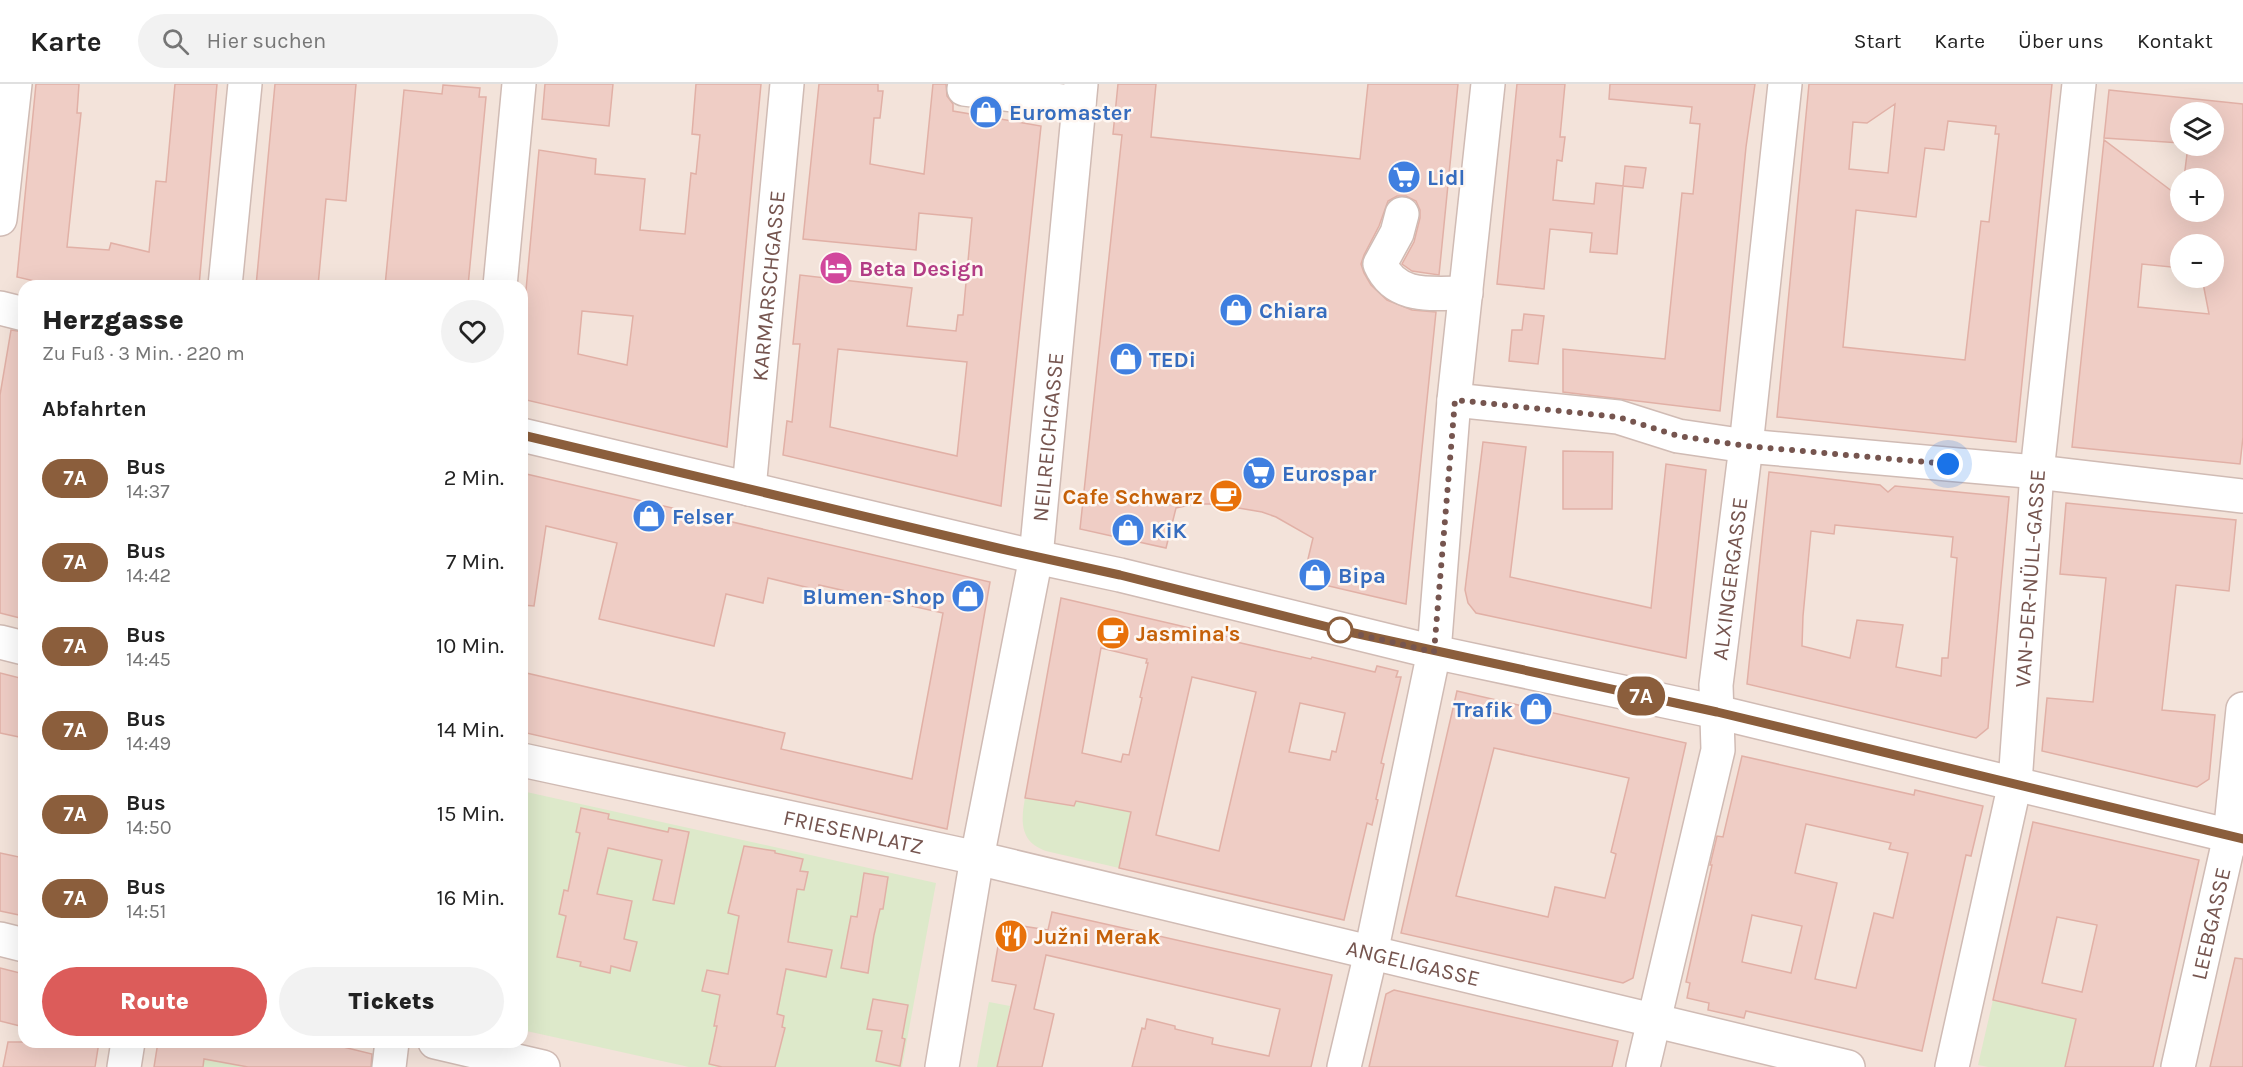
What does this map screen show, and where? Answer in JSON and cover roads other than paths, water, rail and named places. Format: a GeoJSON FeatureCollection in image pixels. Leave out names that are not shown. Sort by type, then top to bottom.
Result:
{"type":"FeatureCollection","features":[{"type":"Feature","properties":{"kind":"street"},"geometry":{"type":"LineString","coordinates":[[0,219],[15,84]]}},
{"type":"Feature","properties":{"kind":"street"},"geometry":{"type":"LineString","coordinates":[[226,280],[245,84]]}},
{"type":"Feature","properties":{"kind":"street"},"geometry":{"type":"LineString","coordinates":[[501,280],[519,84]]}},
{"type":"Feature","properties":{"kind":"street","name":"KARMARSCHGASSE"},"geometry":{"type":"LineString","coordinates":[[749,489],[788,84]]}},
{"type":"Feature","properties":{"kind":"street"},"geometry":{"type":"LineString","coordinates":[[1344,1067],[1371,953],[1434,652],[1455,400],[1488,84]]}},
{"type":"Feature","properties":{"kind":"street","name":"ALXINGERGASSE"},"geometry":{"type":"LineString","coordinates":[[1643,1067],[1718,750],[1716,685],[1746,446],[1785,84]]}},
{"type":"Feature","properties":{"kind":"street","name":"VAN-DER-NÜLL-GASSE"},"geometry":{"type":"LineString","coordinates":[[1952,1067],[2015,783],[2037,472],[2079,84]]}},
{"type":"Feature","properties":{"kind":"street"},"geometry":{"type":"LineString","coordinates":[[964,89],[1080,94]]}},
{"type":"Feature","properties":{"kind":"street","name":"NEILREICHGASSE"},"geometry":{"type":"LineString","coordinates":[[977,858],[1036,557],[1080,94]]}},
{"type":"Feature","properties":{"kind":"street"},"geometry":{"type":"LineString","coordinates":[[1402,214],[1397,233],[1380,264],[1385,275],[1397,286],[1420,293],[1466,293]]}},
{"type":"Feature","properties":{"kind":"street"},"geometry":{"type":"LineString","coordinates":[[0,308],[18,312]]}},
{"type":"Feature","properties":{"kind":"street"},"geometry":{"type":"LineString","coordinates":[[1455,400],[1618,417],[1678,436],[1746,446],[2037,472],[2243,496]]}},
{"type":"Feature","properties":{"kind":"street"},"geometry":{"type":"LineString","coordinates":[[528,436],[1120,575],[1434,652],[1717,712],[2236,838]]}},
{"type":"Feature","properties":{"kind":"street"},"geometry":{"type":"LineString","coordinates":[[0,642],[18,646]]}},
{"type":"Feature","properties":{"kind":"street","name":"LEEBGASSE"},"geometry":{"type":"LineString","coordinates":[[2178,1067],[2236,838],[2243,709]]}},
{"type":"Feature","properties":{"kind":"street","name":"FRIESENPLATZ"},"geometry":{"type":"LineString","coordinates":[[528,761],[977,858]]}},
{"type":"Feature","properties":{"kind":"street"},"geometry":{"type":"LineString","coordinates":[[942,1067],[977,858]]}},
{"type":"Feature","properties":{"kind":"street","name":"ANGELIGASSE"},"geometry":{"type":"LineString","coordinates":[[977,858],[1848,1067]]}},
{"type":"Feature","properties":{"kind":"street"},"geometry":{"type":"LineString","coordinates":[[0,939],[18,944]]}},
{"type":"Feature","properties":{"kind":"street"},"geometry":{"type":"LineString","coordinates":[[124,1067],[127,1048]]}},
{"type":"Feature","properties":{"kind":"street"},"geometry":{"type":"LineString","coordinates":[[389,1067],[391,1048]]}},
{"type":"Feature","properties":{"kind":"street"},"geometry":{"type":"LineString","coordinates":[[461,1048],[543,1067]]}},
{"type":"Feature","properties":{"kind":"place","name":"Euromaster"},"geometry":{"type":"Point","coordinates":[986,112]}},
{"type":"Feature","properties":{"kind":"place","name":"Lidl"},"geometry":{"type":"Point","coordinates":[1404,177]}},
{"type":"Feature","properties":{"kind":"place","name":"Beta Design"},"geometry":{"type":"Point","coordinates":[836,268]}},
{"type":"Feature","properties":{"kind":"place","name":"Chiara"},"geometry":{"type":"Point","coordinates":[1236,310]}},
{"type":"Feature","properties":{"kind":"place","name":"TEDi"},"geometry":{"type":"Point","coordinates":[1126,359]}},
{"type":"Feature","properties":{"kind":"place","name":"Eurospar"},"geometry":{"type":"Point","coordinates":[1259,473]}},
{"type":"Feature","properties":{"kind":"place","name":"Cafe Schwarz"},"geometry":{"type":"Point","coordinates":[1226,496]}},
{"type":"Feature","properties":{"kind":"place","name":"Felser"},"geometry":{"type":"Point","coordinates":[649,516]}},
{"type":"Feature","properties":{"kind":"place","name":"KiK"},"geometry":{"type":"Point","coordinates":[1128,530]}},
{"type":"Feature","properties":{"kind":"place","name":"Bipa"},"geometry":{"type":"Point","coordinates":[1315,575]}},
{"type":"Feature","properties":{"kind":"place","name":"Blumen-Shop"},"geometry":{"type":"Point","coordinates":[968,596]}},
{"type":"Feature","properties":{"kind":"place","name":"Jasmina's"},"geometry":{"type":"Point","coordinates":[1113,633]}},
{"type":"Feature","properties":{"kind":"place","name":"Trafik"},"geometry":{"type":"Point","coordinates":[1536,709]}},
{"type":"Feature","properties":{"kind":"place","name":"Južni Merak"},"geometry":{"type":"Point","coordinates":[1011,936]}}]}
